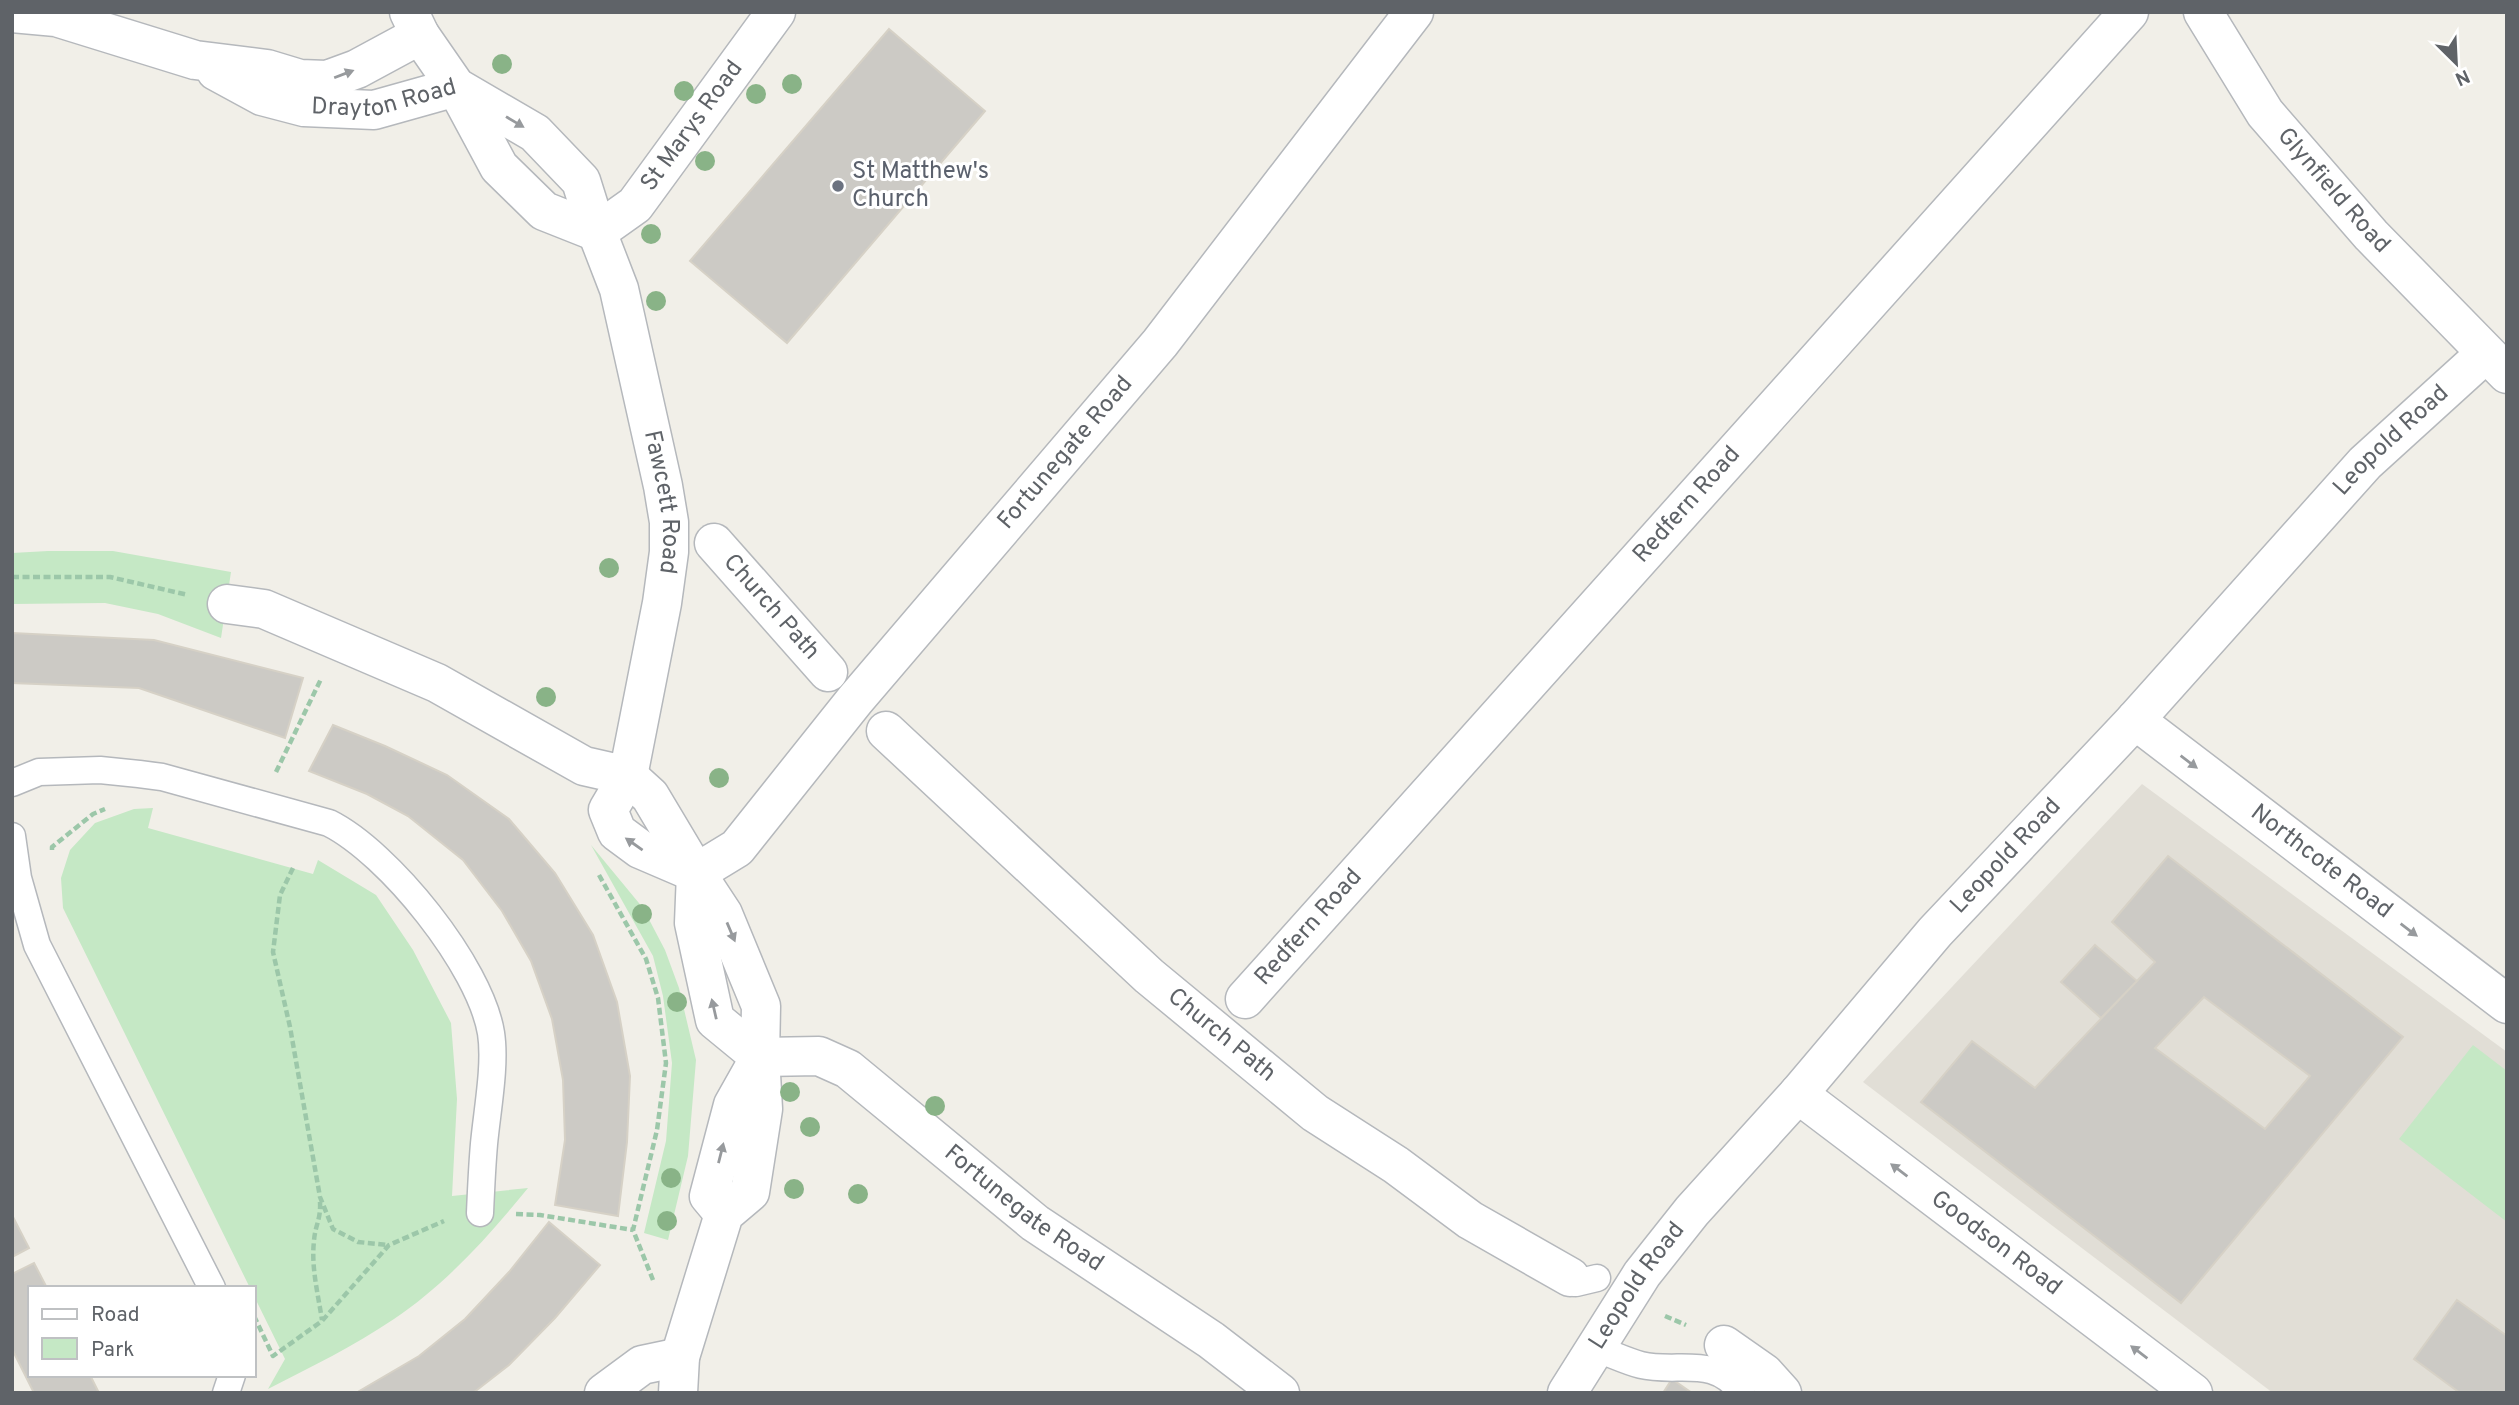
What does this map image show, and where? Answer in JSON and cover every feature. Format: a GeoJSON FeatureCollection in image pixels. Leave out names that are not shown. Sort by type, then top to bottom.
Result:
{"type":"FeatureCollection","features":[{"type":"Feature","properties":{"kind":"street","name":"St Marys Road"},"geometry":{"type":"LineString","coordinates":[[597,232],[635,205],[776,12]]}},
{"type":"Feature","properties":{"kind":"street","name":"Fortunegate Road"},"geometry":{"type":"LineString","coordinates":[[696,873],[737,848],[855,700],[1160,343],[1415,12]]}},
{"type":"Feature","properties":{"kind":"street","name":"Redfern Road"},"geometry":{"type":"LineString","coordinates":[[1245,999],[2130,12]]}},
{"type":"Feature","properties":{"kind":"street","name":"Glynfield Road"},"geometry":{"type":"LineString","coordinates":[[2203,12],[2265,113],[2371,235],[2496,364]]}},
{"type":"Feature","properties":{"kind":"street","name":"Drayton Road"},"geometry":{"type":"LineString","coordinates":[[12,13],[56,17],[195,60],[267,69],[300,79],[327,80],[356,69],[415,23]]}},
{"type":"Feature","properties":{"kind":"street"},"geometry":{"type":"LineString","coordinates":[[415,23],[456,87]]}},
{"type":"Feature","properties":{"kind":"street","name":"Drayton Road"},"geometry":{"type":"LineString","coordinates":[[195,60],[262,96],[304,107],[374,110],[456,87],[499,167],[544,211],[597,232]]}},
{"type":"Feature","properties":{"kind":"street","name":"Fawcett Road"},"geometry":{"type":"LineString","coordinates":[[597,232],[619,289],[663,486],[668,522],[668,567],[628,776],[608,810],[617,832],[640,849],[696,873]]}},
{"type":"Feature","properties":{"kind":"street","name":"Leopold Road"},"geometry":{"type":"LineString","coordinates":[[1567,1393],[1642,1274],[1692,1211],[1798,1094],[1935,932],[2135,720],[2365,463],[2496,364]]}},
{"type":"Feature","properties":{"kind":"street","name":"Church Path"},"geometry":{"type":"LineString","coordinates":[[714,543],[828,672]]}},
{"type":"Feature","properties":{"kind":"street"},"geometry":{"type":"LineString","coordinates":[[227,604],[264,609],[438,683],[584,766],[628,776]]}},
{"type":"Feature","properties":{"kind":"street","name":"Northcote Road"},"geometry":{"type":"LineString","coordinates":[[2135,720],[2507,1004]]}},
{"type":"Feature","properties":{"kind":"street","name":"Church Path"},"geometry":{"type":"LineString","coordinates":[[886,731],[1149,976],[1315,1113],[1396,1165],[1469,1220],[1583,1278]]}},
{"type":"Feature","properties":{"kind":"street"},"geometry":{"type":"LineString","coordinates":[[604,1393],[642,1365],[679,1375],[724,1214],[750,1192],[763,1109],[761,1006],[723,914],[696,873]]}},
{"type":"Feature","properties":{"kind":"street","name":"Fortunegate Road"},"geometry":{"type":"LineString","coordinates":[[760,1057],[819,1055],[848,1069],[1035,1223],[1211,1340],[1280,1393]]}},
{"type":"Feature","properties":{"kind":"street","name":"Goodson Road"},"geometry":{"type":"LineString","coordinates":[[1798,1094],[2193,1393]]}},
{"type":"Feature","properties":{"kind":"street"},"geometry":{"type":"LineString","coordinates":[[1724,1345],[1764,1373],[1782,1393]]}},
{"type":"Feature","properties":{"kind":"lane"},"geometry":{"type":"LineString","coordinates":[[12,783],[38,772],[100,770],[162,777],[329,823],[383,861],[432,920],[456,954],[480,997],[491,1033],[491,1083],[480,1213]]}},
{"type":"Feature","properties":{"kind":"lane"},"geometry":{"type":"LineString","coordinates":[[12,836],[18,878],[37,945],[211,1286]]}},
{"type":"Feature","properties":{"kind":"lane"},"geometry":{"type":"LineString","coordinates":[[1594,1348],[1642,1365],[1684,1366],[1718,1372],[1733,1381],[1741,1393]]}},
{"type":"Feature","properties":{"kind":"path"},"geometry":{"type":"LineString","coordinates":[[12,577],[110,577],[227,604]]}},
{"type":"Feature","properties":{"kind":"path"},"geometry":{"type":"LineString","coordinates":[[260,804],[322,678]]}},
{"type":"Feature","properties":{"kind":"path"},"geometry":{"type":"LineString","coordinates":[[53,859],[52,847],[93,814],[112,805]]}},
{"type":"Feature","properties":{"kind":"path"},"geometry":{"type":"LineString","coordinates":[[293,868],[280,895],[273,952],[290,1027],[320,1197],[321,1217],[314,1238],[313,1264],[323,1321]]}},
{"type":"Feature","properties":{"kind":"path"},"geometry":{"type":"LineString","coordinates":[[598,872],[646,958],[658,998],[666,1063],[657,1130],[633,1230],[653,1280]]}},
{"type":"Feature","properties":{"kind":"path"},"geometry":{"type":"LineString","coordinates":[[320,1197],[332,1229],[358,1242],[389,1245]]}},
{"type":"Feature","properties":{"kind":"path"},"geometry":{"type":"LineString","coordinates":[[256,1320],[273,1356],[323,1321],[389,1245],[459,1214],[540,1216],[633,1230]]}},
{"type":"Feature","properties":{"kind":"shaded area"},"geometry":{"type":"Polygon","coordinates":[[[2142,784],[2507,1052],[2507,1393],[2273,1393],[1863,1082],[2142,784]]]}},
{"type":"Feature","properties":{"kind":"green space"},"geometry":{"type":"Polygon","coordinates":[[[113,551],[231,572],[221,638],[158,614],[105,603],[12,604],[12,553],[113,551]]]}},
{"type":"Feature","properties":{"kind":"green space"},"geometry":{"type":"Polygon","coordinates":[[[153,808],[148,828],[313,874],[318,860],[376,895],[413,950],[451,1023],[457,1099],[452,1196],[528,1188],[466,1258],[413,1305],[332,1356],[268,1389],[285,1359],[256,1300],[256,1286],[249,1286],[63,908],[61,878],[70,850],[95,823],[134,809],[153,808]]]}},
{"type":"Feature","properties":{"kind":"green space"},"geometry":{"type":"Polygon","coordinates":[[[591,845],[643,908],[665,950],[679,988],[696,1060],[688,1156],[668,1240],[644,1233],[666,1141],[672,1063],[663,996],[653,956],[591,845]]]}},
{"type":"Feature","properties":{"kind":"green space"},"geometry":{"type":"Polygon","coordinates":[[[2473,1045],[2507,1071],[2507,1222],[2399,1139],[2473,1045]]]}},
{"type":"Feature","properties":{"kind":"building","name":"St Matthew's Church"},"geometry":{"type":"Polygon","coordinates":[[[889,29],[985,111],[787,343],[690,261],[889,29]]]}},
{"type":"Feature","properties":{"kind":"building"},"geometry":{"type":"Polygon","coordinates":[[[12,633],[154,640],[303,678],[285,738],[139,688],[12,683],[12,633]]]}},
{"type":"Feature","properties":{"kind":"building"},"geometry":{"type":"Polygon","coordinates":[[[333,725],[447,775],[509,819],[555,873],[593,935],[617,1002],[630,1076],[627,1142],[618,1216],[555,1205],[565,1140],[563,1080],[552,1019],[531,961],[502,911],[463,860],[408,816],[367,794],[309,771],[333,725]]]}},
{"type":"Feature","properties":{"kind":"building"},"geometry":{"type":"Polygon","coordinates":[[[2168,856],[2403,1037],[2181,1303],[1921,1102],[1972,1041],[2035,1088],[2155,962],[2112,922],[2168,856]],[[2204,997],[2155,1048],[2265,1129],[2310,1076],[2204,997]]]}},
{"type":"Feature","properties":{"kind":"building"},"geometry":{"type":"Polygon","coordinates":[[[2095,945],[2137,981],[2101,1018],[2061,982],[2095,945]]]}},
{"type":"Feature","properties":{"kind":"building"},"geometry":{"type":"Polygon","coordinates":[[[12,1215],[29,1248],[12,1257],[12,1215]]]}},
{"type":"Feature","properties":{"kind":"building"},"geometry":{"type":"Polygon","coordinates":[[[549,1222],[600,1265],[555,1318],[509,1365],[473,1393],[356,1393],[419,1356],[465,1319],[509,1272],[549,1222]]]}},
{"type":"Feature","properties":{"kind":"building"},"geometry":{"type":"Polygon","coordinates":[[[34,1263],[46,1286],[28,1286],[28,1377],[91,1377],[99,1393],[34,1393],[12,1349],[12,1274],[34,1263]]]}},
{"type":"Feature","properties":{"kind":"building"},"geometry":{"type":"Polygon","coordinates":[[[2457,1300],[2507,1336],[2507,1393],[2460,1393],[2414,1359],[2457,1300]]]}},
{"type":"Feature","properties":{"kind":"building"},"geometry":{"type":"Polygon","coordinates":[[[1672,1379],[1692,1393],[1663,1393],[1672,1379]]]}},
{"type":"Feature","properties":{"kind":"place","name":"St Matthew's Church"},"geometry":{"type":"Point","coordinates":[838,186]}}]}
